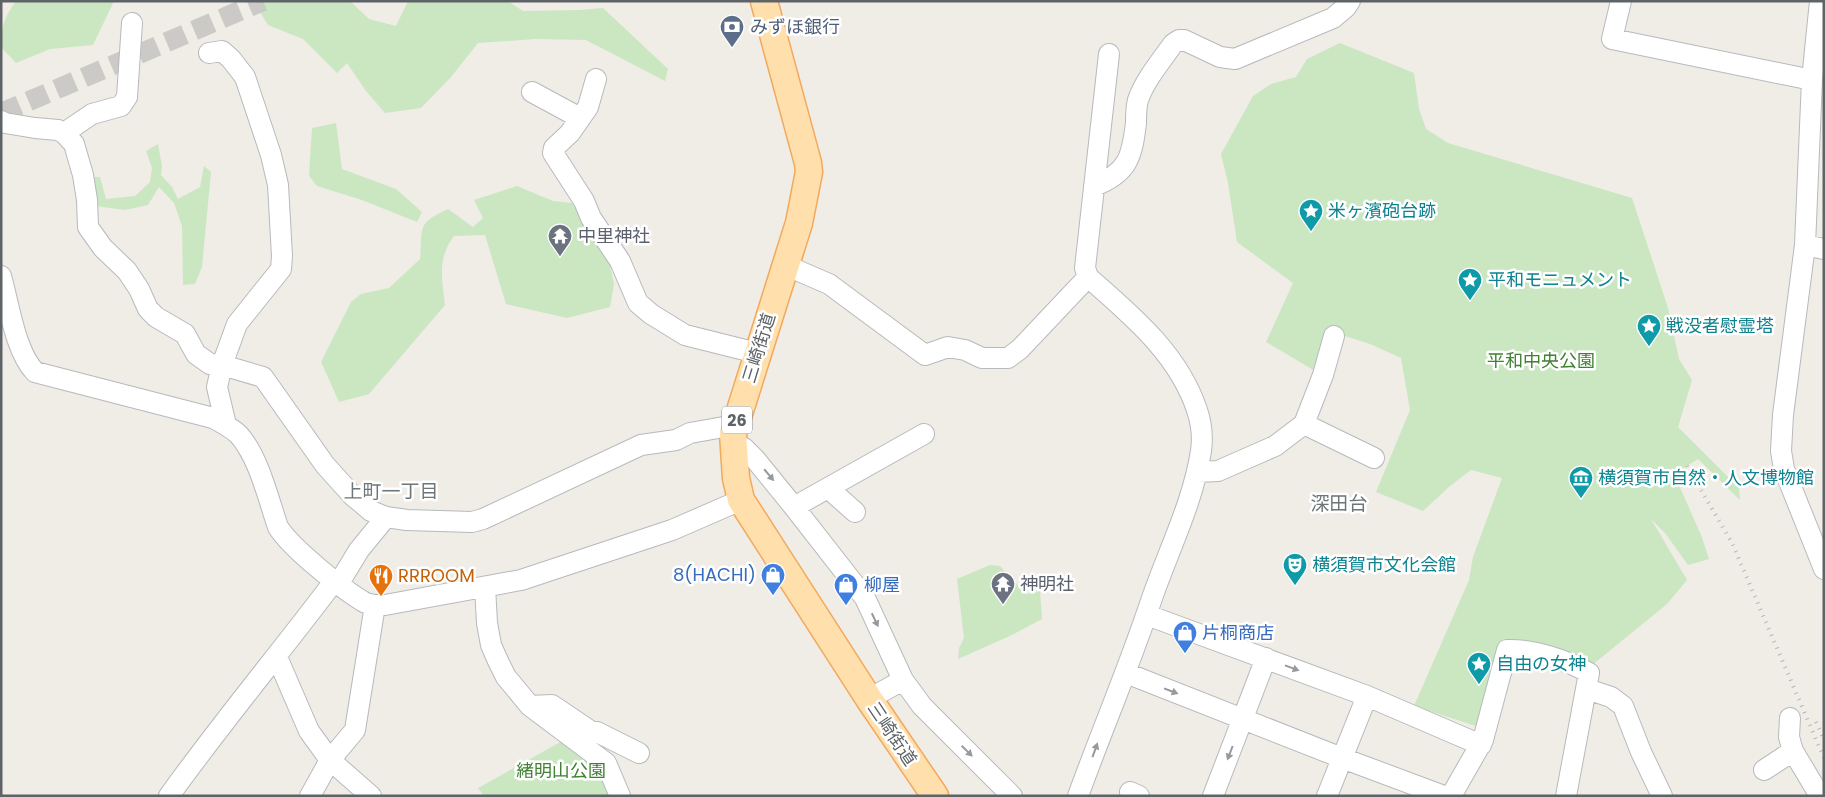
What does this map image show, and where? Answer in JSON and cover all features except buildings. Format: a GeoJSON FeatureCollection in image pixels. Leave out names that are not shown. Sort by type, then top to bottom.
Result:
{"type":"FeatureCollection","features":[{"type":"Feature","properties":{"kind":"main road","name":"三崎街道"},"geometry":{"type":"LineString","coordinates":[[764,1],[809,172],[799,223],[757,353],[734,434],[736,478],[741,500],[934,796]]}},
{"type":"Feature","properties":{"kind":"street"},"geometry":{"type":"LineString","coordinates":[[1094,186],[1107,181],[1128,162],[1134,140],[1138,102],[1143,88],[1173,44],[1178,40],[1184,40],[1220,57],[1235,59],[1333,18],[1350,1]]}},
{"type":"Feature","properties":{"kind":"street"},"geometry":{"type":"LineString","coordinates":[[1621,1],[1612,39],[1812,80]]}},
{"type":"Feature","properties":{"kind":"street"},"geometry":{"type":"LineString","coordinates":[[1820,1],[1812,80],[1814,247],[1783,415],[1781,451],[1784,469],[1824,569]]}},
{"type":"Feature","properties":{"kind":"street"},"geometry":{"type":"LineString","coordinates":[[64,133],[92,114],[122,106],[126,97],[132,23]]}},
{"type":"Feature","properties":{"kind":"street"},"geometry":{"type":"LineString","coordinates":[[210,53],[222,51],[245,77],[271,155],[278,185],[282,246],[281,269],[236,324],[222,365],[217,387],[226,425]]}},
{"type":"Feature","properties":{"kind":"street"},"geometry":{"type":"LineString","coordinates":[[1078,796],[1179,530],[1197,472],[1202,432],[1197,411],[1181,376],[1172,362],[1140,323],[1088,277],[1085,268],[1109,54]]}},
{"type":"Feature","properties":{"kind":"street"},"geometry":{"type":"LineString","coordinates":[[596,79],[588,107],[570,133],[554,148],[553,153],[584,201],[591,218],[620,261],[638,303],[651,314],[685,335],[757,353]]}},
{"type":"Feature","properties":{"kind":"street"},"geometry":{"type":"LineString","coordinates":[[532,92],[580,118]]}},
{"type":"Feature","properties":{"kind":"street"},"geometry":{"type":"LineString","coordinates":[[1,121],[35,128],[58,130],[64,133],[74,144],[83,175],[87,200],[88,227],[103,248],[127,272],[139,289],[148,309],[185,334],[196,354],[210,364],[222,365],[263,377],[325,465],[352,495],[370,511],[386,517],[407,520],[472,522],[641,445],[676,440],[690,434],[734,434],[794,506],[865,598],[903,680],[922,706],[1012,796]]}},
{"type":"Feature","properties":{"kind":"street"},"geometry":{"type":"LineString","coordinates":[[785,265],[829,284],[925,355],[948,347],[965,350],[982,358],[1008,358],[1020,349],[1088,277]]}},
{"type":"Feature","properties":{"kind":"street"},"geometry":{"type":"LineString","coordinates":[[1,276],[21,350],[28,364],[36,372],[213,418],[226,425],[238,434],[249,448],[278,527],[285,538],[365,603],[385,605],[536,576],[654,537],[741,500]]}},
{"type":"Feature","properties":{"kind":"street"},"geometry":{"type":"LineString","coordinates":[[1197,472],[1218,471],[1275,446],[1304,424],[1323,375],[1334,336]]}},
{"type":"Feature","properties":{"kind":"street"},"geometry":{"type":"LineString","coordinates":[[1304,424],[1374,458]]}},
{"type":"Feature","properties":{"kind":"street"},"geometry":{"type":"LineString","coordinates":[[794,506],[924,434]]}},
{"type":"Feature","properties":{"kind":"street"},"geometry":{"type":"LineString","coordinates":[[828,488],[855,512]]}},
{"type":"Feature","properties":{"kind":"street"},"geometry":{"type":"LineString","coordinates":[[169,796],[202,750],[337,582],[358,550],[386,517]]}},
{"type":"Feature","properties":{"kind":"street"},"geometry":{"type":"LineString","coordinates":[[485,587],[487,623],[492,645],[506,677],[530,706],[606,763],[620,796]]}},
{"type":"Feature","properties":{"kind":"street"},"geometry":{"type":"LineString","coordinates":[[310,796],[330,760],[355,730],[375,605]]}},
{"type":"Feature","properties":{"kind":"street"},"geometry":{"type":"LineString","coordinates":[[1147,615],[1367,696],[1481,746]]}},
{"type":"Feature","properties":{"kind":"street"},"geometry":{"type":"LineString","coordinates":[[1451,796],[1481,746],[1507,650],[1522,650],[1576,665],[1590,673],[1566,796]]}},
{"type":"Feature","properties":{"kind":"street"},"geometry":{"type":"LineString","coordinates":[[277,657],[309,731],[330,760],[371,796]]}},
{"type":"Feature","properties":{"kind":"street"},"geometry":{"type":"LineString","coordinates":[[1213,796],[1266,658]]}},
{"type":"Feature","properties":{"kind":"street"},"geometry":{"type":"LineString","coordinates":[[1126,673],[1444,796]]}},
{"type":"Feature","properties":{"kind":"street"},"geometry":{"type":"LineString","coordinates":[[869,699],[903,680]]}},
{"type":"Feature","properties":{"kind":"street"},"geometry":{"type":"LineString","coordinates":[[1587,689],[1611,697],[1623,706],[1641,752],[1662,796]]}},
{"type":"Feature","properties":{"kind":"street"},"geometry":{"type":"LineString","coordinates":[[1327,796],[1367,696]]}},
{"type":"Feature","properties":{"kind":"street"},"geometry":{"type":"LineString","coordinates":[[530,706],[552,705],[592,732],[597,732],[639,753]]}},
{"type":"Feature","properties":{"kind":"street"},"geometry":{"type":"LineString","coordinates":[[1790,718],[1789,737],[1792,751],[1820,796]]}},
{"type":"Feature","properties":{"kind":"street"},"geometry":{"type":"LineString","coordinates":[[1764,770],[1792,751]]}},
{"type":"Feature","properties":{"kind":"green space"},"geometry":{"type":"Polygon","coordinates":[[[16,1],[114,1],[93,45],[50,49],[16,63],[1,47],[4,23],[16,1]]]}},
{"type":"Feature","properties":{"kind":"green space"},"geometry":{"type":"Polygon","coordinates":[[[253,1],[350,1],[369,19],[396,26],[408,1],[508,1],[523,11],[603,8],[668,69],[665,81],[586,40],[536,39],[478,43],[451,77],[421,108],[385,113],[366,91],[347,63],[337,73],[303,39],[268,25],[253,1]]]}},
{"type":"Feature","properties":{"kind":"green space","name":"平和中央公園"},"geometry":{"type":"Polygon","coordinates":[[[1340,43],[1414,73],[1419,109],[1426,129],[1448,143],[1632,198],[1668,308],[1679,359],[1692,380],[1678,427],[1739,488],[1740,500],[1698,459],[1674,474],[1701,535],[1709,559],[1688,565],[1665,533],[1651,519],[1687,580],[1667,604],[1586,670],[1507,650],[1488,730],[1414,706],[1469,580],[1473,557],[1502,478],[1471,470],[1423,511],[1376,492],[1410,410],[1401,358],[1370,344],[1333,332],[1320,374],[1266,342],[1293,283],[1237,242],[1228,183],[1221,154],[1253,96],[1271,84],[1296,77],[1307,59],[1340,43]]]}},
{"type":"Feature","properties":{"kind":"green space"},"geometry":{"type":"Polygon","coordinates":[[[336,123],[342,169],[396,189],[422,212],[417,222],[362,200],[317,186],[309,176],[312,128],[336,123]]]}},
{"type":"Feature","properties":{"kind":"green space"},"geometry":{"type":"Polygon","coordinates":[[[158,144],[162,166],[161,175],[172,187],[178,199],[200,187],[204,166],[211,172],[202,267],[195,284],[183,285],[182,226],[174,203],[159,187],[148,205],[125,210],[96,206],[90,177],[100,177],[106,199],[135,196],[150,182],[152,168],[146,151],[158,144]]]}},
{"type":"Feature","properties":{"kind":"green space"},"geometry":{"type":"Polygon","coordinates":[[[517,186],[553,201],[572,203],[608,256],[614,284],[610,307],[567,318],[506,304],[485,235],[454,236],[445,252],[443,261],[442,278],[445,305],[369,394],[339,402],[321,362],[351,302],[361,294],[389,288],[420,259],[423,227],[431,218],[448,209],[473,227],[483,218],[474,200],[517,186]]]}},
{"type":"Feature","properties":{"kind":"green space","name":"神明社"},"geometry":{"type":"Polygon","coordinates":[[[990,565],[1000,566],[1026,594],[1040,591],[1042,619],[1012,635],[958,659],[959,648],[964,638],[957,579],[990,565]]]}},
{"type":"Feature","properties":{"kind":"green space","name":"緒明山公園"},"geometry":{"type":"Polygon","coordinates":[[[564,740],[593,760],[612,796],[484,796],[478,788],[564,740]]]}},
{"type":"Feature","properties":{"kind":"tunnel"},"geometry":{"type":"LineString","coordinates":[[1,113],[263,1]]}},
{"type":"Feature","properties":{"kind":"railway"},"geometry":{"type":"LineString","coordinates":[[1687,466],[1732,543],[1824,758]]}},
{"type":"Feature","properties":{"kind":"railway"},"geometry":{"type":"LineString","coordinates":[[1816,722],[1824,740]]}},
{"type":"Feature","properties":{"kind":"place","name":"みずほ銀行"},"geometry":{"type":"Point","coordinates":[732,48]}},
{"type":"Feature","properties":{"kind":"place","name":"米ヶ濱砲台跡"},"geometry":{"type":"Point","coordinates":[1311,232]}},
{"type":"Feature","properties":{"kind":"place","name":"中里神社"},"geometry":{"type":"Point","coordinates":[560,257]}},
{"type":"Feature","properties":{"kind":"place","name":"平和モニュメント"},"geometry":{"type":"Point","coordinates":[1470,301]}},
{"type":"Feature","properties":{"kind":"place","name":"戦没者慰霊塔"},"geometry":{"type":"Point","coordinates":[1649,347]}},
{"type":"Feature","properties":{"kind":"place","name":"横須賀市自然・人文博物館"},"geometry":{"type":"Point","coordinates":[1581,499]}},
{"type":"Feature","properties":{"kind":"place","name":"横須賀市文化会館"},"geometry":{"type":"Point","coordinates":[1295,586]}},
{"type":"Feature","properties":{"kind":"place","name":"8(HACHI)"},"geometry":{"type":"Point","coordinates":[773,596]}},
{"type":"Feature","properties":{"kind":"place","name":"RRROOM"},"geometry":{"type":"Point","coordinates":[381,597]}},
{"type":"Feature","properties":{"kind":"place","name":"神明社"},"geometry":{"type":"Point","coordinates":[1003,605]}},
{"type":"Feature","properties":{"kind":"place","name":"柳屋"},"geometry":{"type":"Point","coordinates":[846,606]}},
{"type":"Feature","properties":{"kind":"place","name":"片桐商店"},"geometry":{"type":"Point","coordinates":[1185,654]}},
{"type":"Feature","properties":{"kind":"place","name":"自由の女神"},"geometry":{"type":"Point","coordinates":[1479,685]}},
{"type":"Feature","properties":{"kind":"district","name":"上町一丁目"},"geometry":{"type":"Point","coordinates":[391,491]}},
{"type":"Feature","properties":{"kind":"district","name":"深田台"},"geometry":{"type":"Point","coordinates":[1339,503]}}]}
